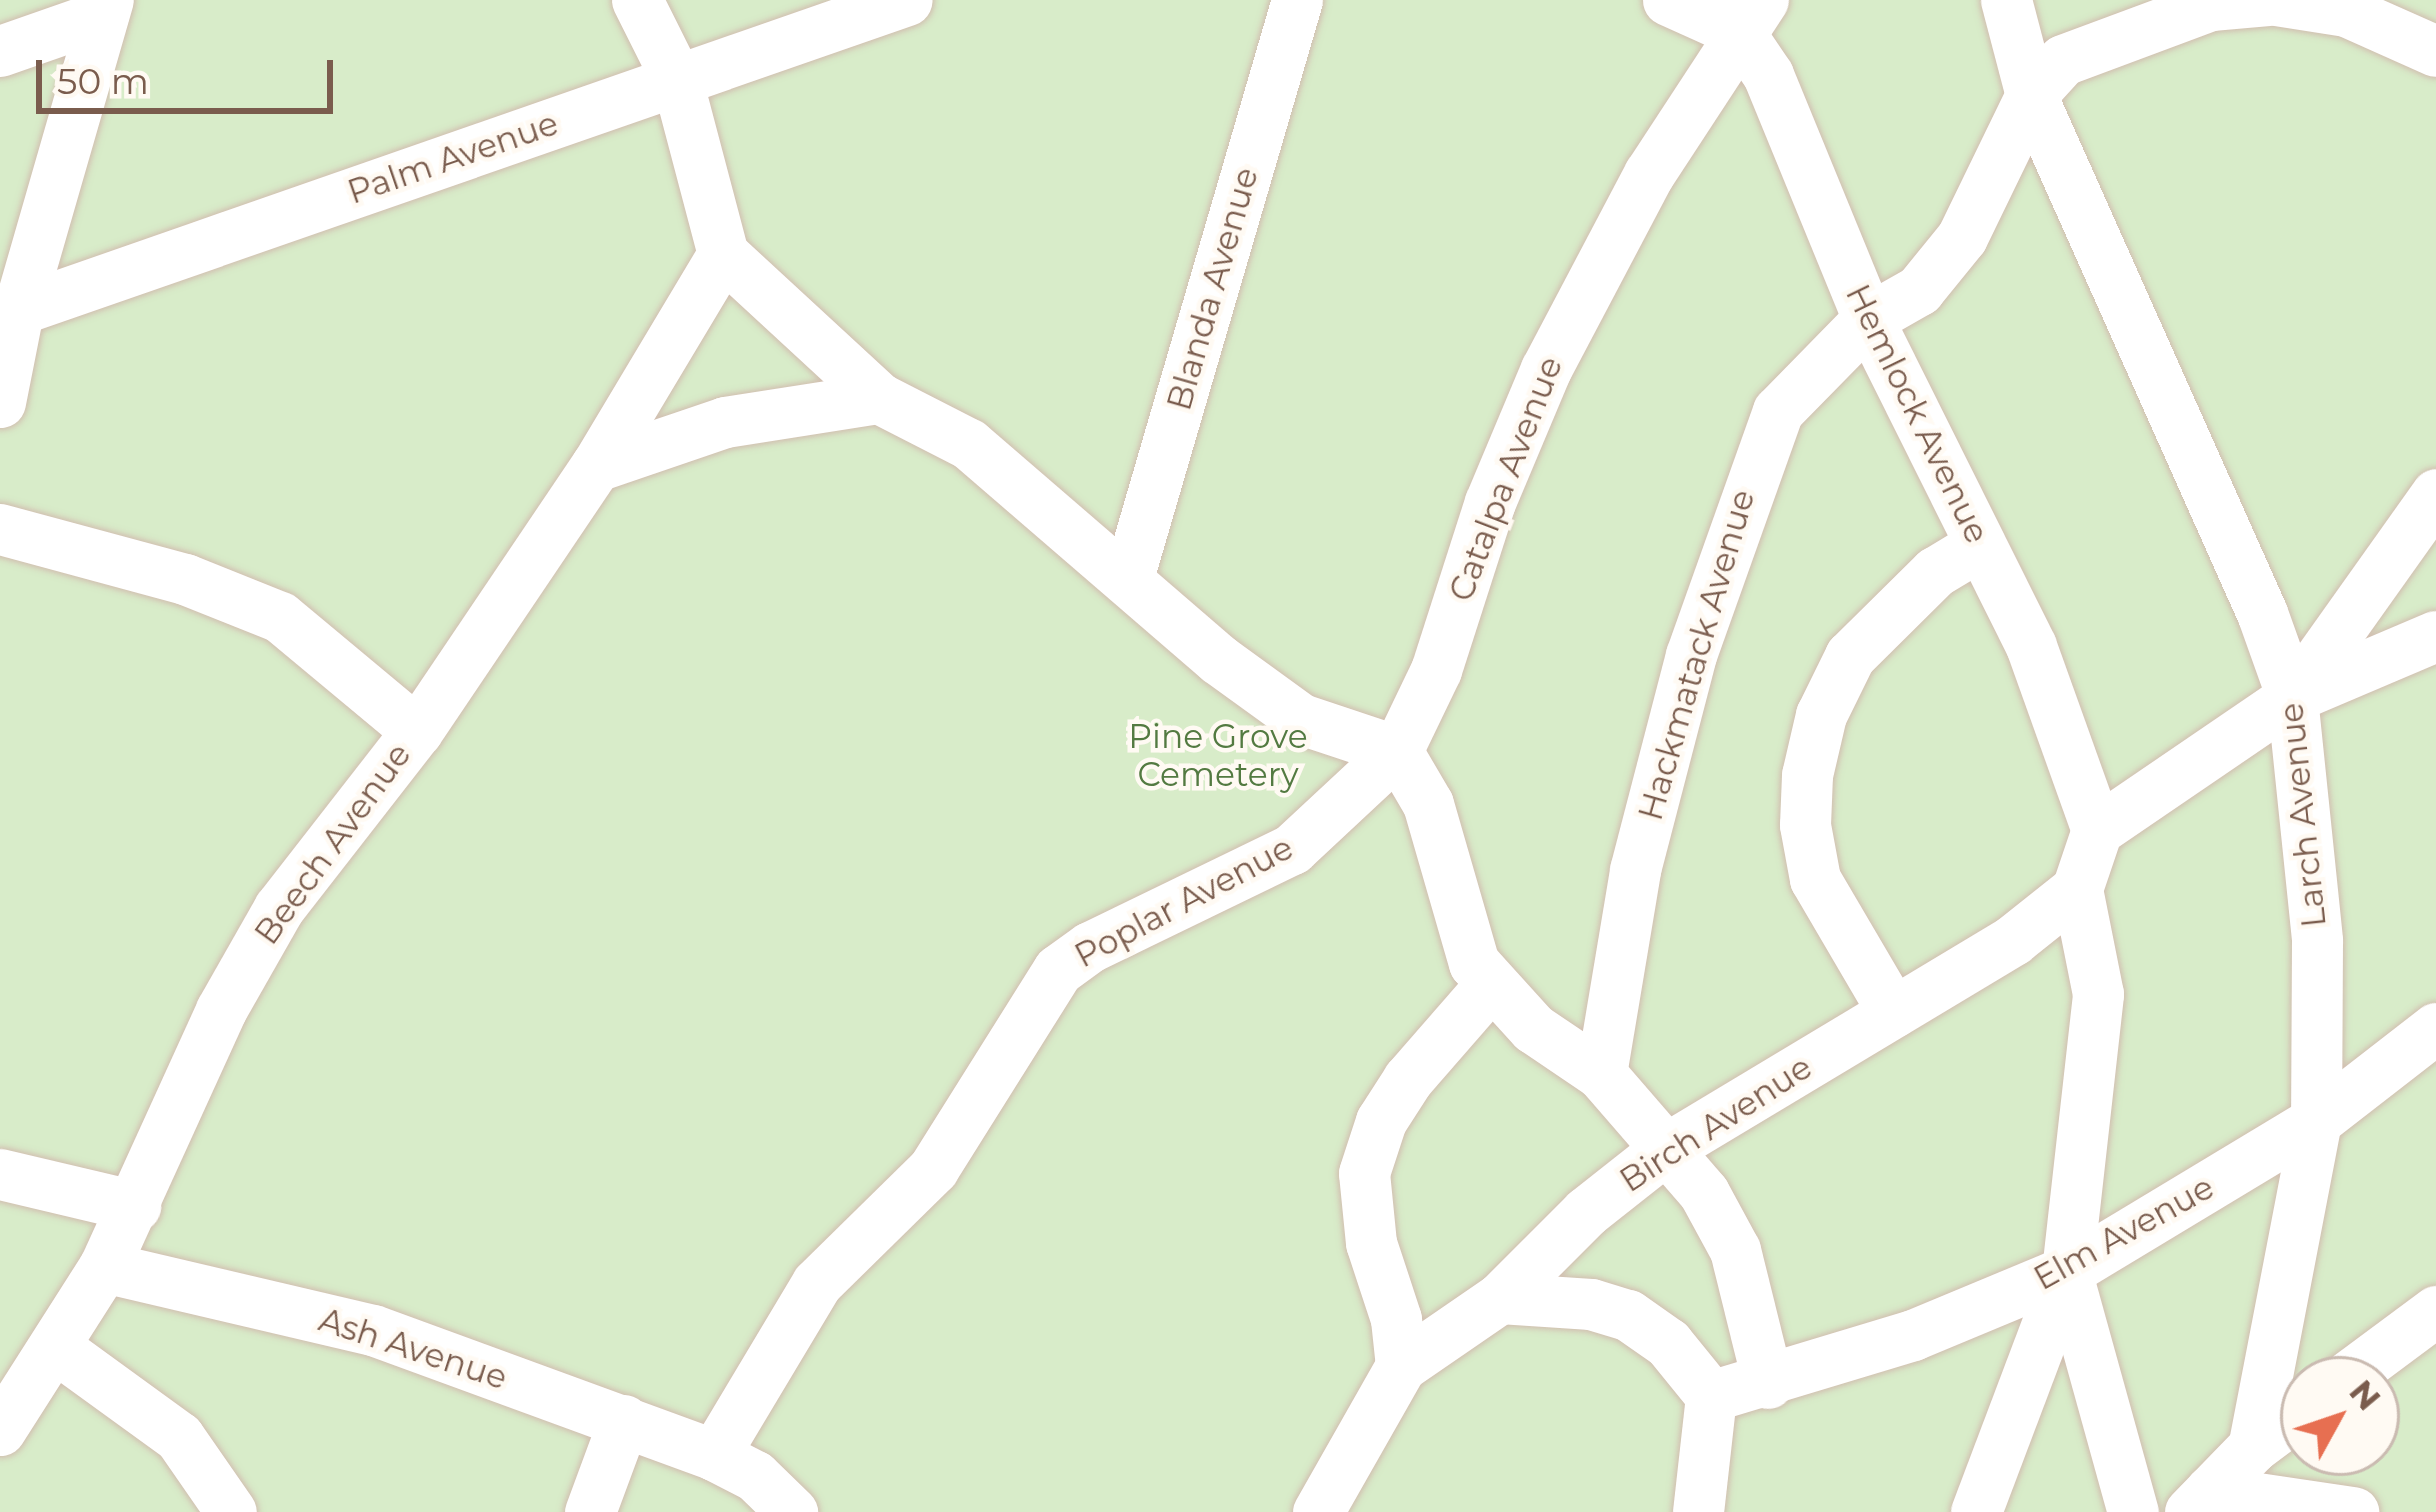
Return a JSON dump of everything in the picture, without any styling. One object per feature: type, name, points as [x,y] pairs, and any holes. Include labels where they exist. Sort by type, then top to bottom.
[{"type":"lane","points":[[637,0],[677,80],[723,254],[879,398],[969,444],[1300,719],[1397,752],[1428,804],[1474,963],[1533,1028],[1600,1075],[1704,1193],[1735,1250],[1768,1383]]},
{"type":"lane","name":"Palm Avenue","points":[[9,314],[907,0]]},
{"type":"lane","name":"Blanda Avenue","points":[[1127,578],[1297,0]]},
{"type":"lane","points":[[1668,0],[1748,11]]},
{"type":"lane","name":"Larch Avenue","points":[[2006,0],[2031,95],[2262,614],[2292,697],[2317,941],[2316,1121],[2253,1447]]},
{"type":"lane","name":"Hackmatack Avenue","points":[[1600,1075],[1636,870],[1691,655],[1744,490],[1778,411],[1868,320],[1919,290],[1962,237],[2031,95],[2063,60],[2118,33],[2211,5],[2272,0],[2346,11],[2436,51]]},
{"type":"lane","points":[[0,51],[106,8]]},
{"type":"lane","points":[[0,402],[9,314],[106,8]]},
{"type":"lane","name":"Hemlock Avenue","points":[[1748,11],[1768,75],[1868,320],[2057,710],[2097,830]]},
{"type":"lane","name":"Catalpa Avenue","points":[[1397,752],[1436,670],[1490,502],[1546,369],[1649,174],[1748,11]]},
{"type":"lane","name":"Beech Avenue","points":[[0,1430],[104,1267],[221,1010],[280,908],[417,731],[596,466],[723,254]]},
{"type":"lane","points":[[596,466],[724,422],[879,398]]},
{"type":"lane","points":[[2292,697],[2436,494]]},
{"type":"lane","points":[[0,530],[185,579],[280,617],[417,731]]},
{"type":"lane","points":[[1893,1012],[1816,879],[1804,825],[1807,775],[1821,715],[1850,656],[1934,572],[1980,545]]},
{"type":"lane","points":[[1976,1512],[2067,1271],[2098,994],[2078,889],[2097,830],[2292,697],[2436,636]]},
{"type":"lane","name":"Poplar Avenue","points":[[714,1455],[817,1283],[933,1169],[1058,970],[1090,946],[1292,849],[1397,752]]},
{"type":"lane","name":"Birch Avenue","points":[[1318,1512],[1401,1366],[1500,1298],[1586,1212],[1667,1148],[2013,940],[2078,889]]},
{"type":"lane","points":[[1401,1366],[1396,1319],[1371,1243],[1364,1173],[1381,1121],[1408,1079],[1490,985]]},
{"type":"lane","name":"Elm Avenue","points":[[1712,1396],[1768,1383],[1913,1335],[2067,1271],[2316,1121],[2436,1028]]},
{"type":"lane","points":[[0,1174],[135,1206]]},
{"type":"lane","name":"Ash Avenue","points":[[104,1267],[374,1330],[714,1455]]},
{"type":"lane","points":[[2067,1271],[2133,1512]]},
{"type":"lane","points":[[1500,1298],[1591,1304],[1628,1316],[1668,1343],[1712,1396],[1698,1512]]},
{"type":"lane","points":[[2375,1356],[2436,1311]]},
{"type":"lane","points":[[55,1347],[179,1437],[231,1512]]},
{"type":"lane","points":[[590,1512],[624,1420]]},
{"type":"lane","points":[[2200,1502],[2253,1447],[2280,1427]]},
{"type":"lane","points":[[714,1455],[755,1476],[791,1512]]},
{"type":"lane","points":[[2200,1502],[2353,1512]]},
{"type":"green space","name":"Pine Grove Cemetery","points":[[0,0],[2436,0],[2436,1512],[0,1512]]}]
